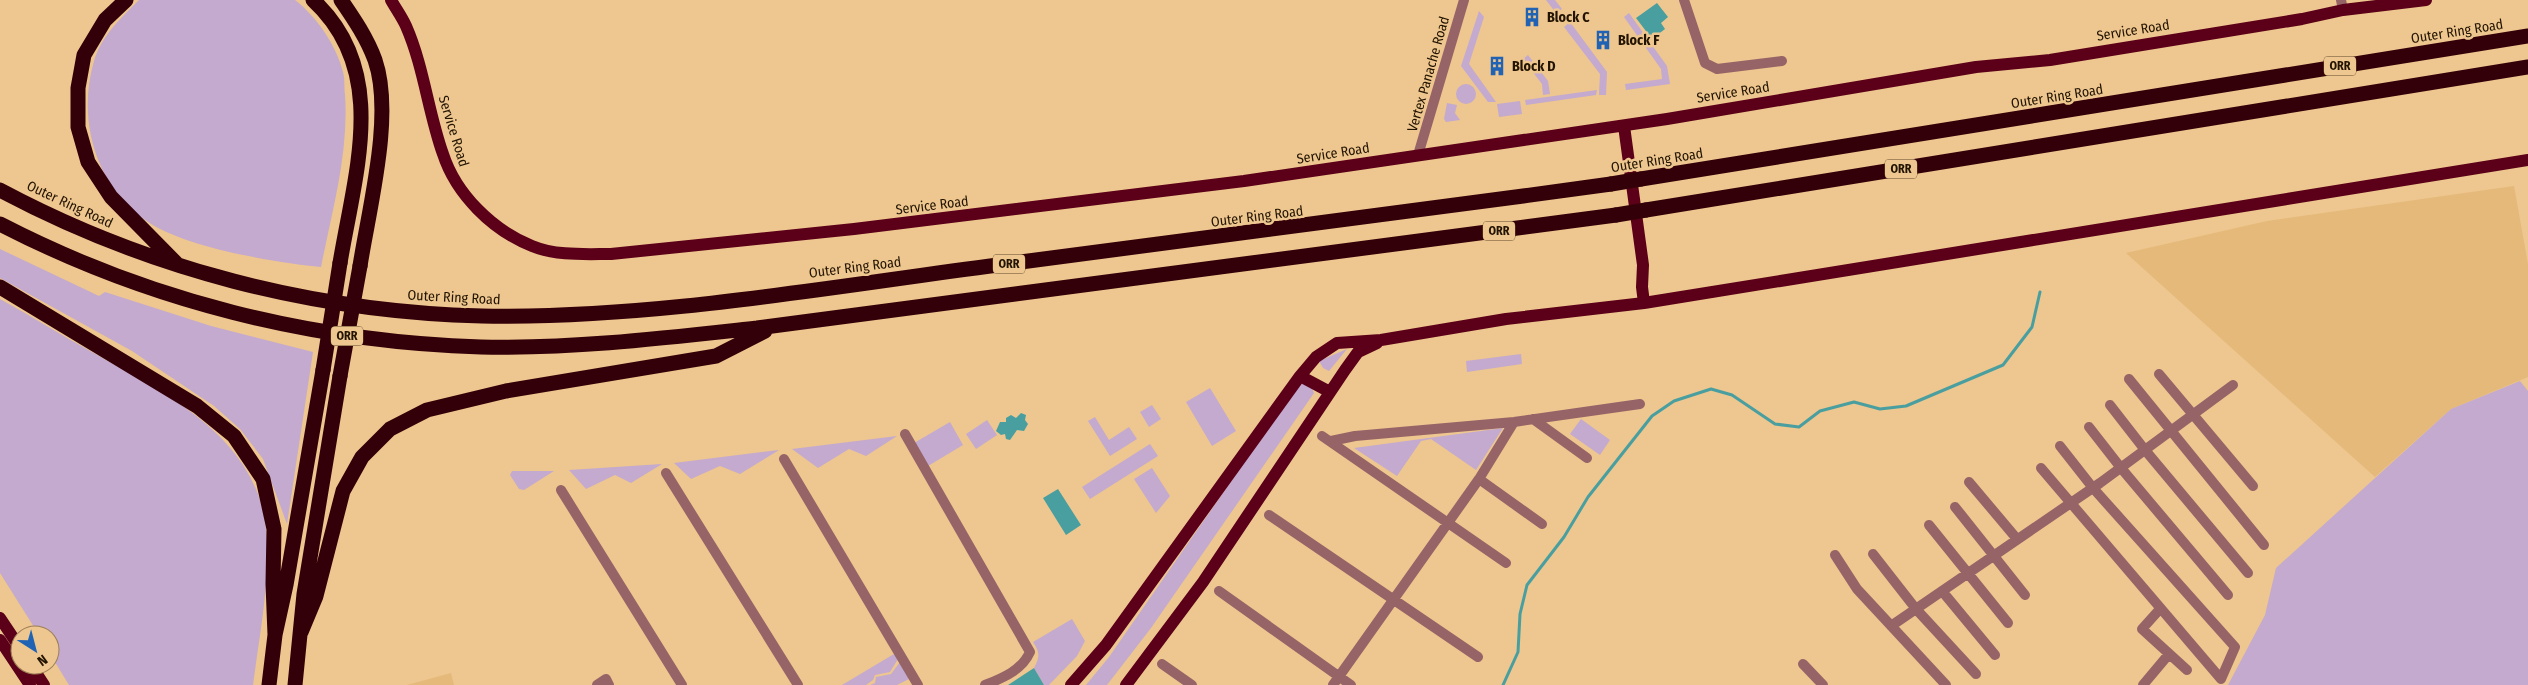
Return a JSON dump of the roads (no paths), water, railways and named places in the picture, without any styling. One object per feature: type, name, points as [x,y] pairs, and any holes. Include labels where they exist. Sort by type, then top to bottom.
[{"type":"highway","points":[[126,0],[105,20],[84,55],[78,88],[78,126],[88,162],[111,197],[178,265]]},
{"type":"highway","points":[[269,685],[275,635],[286,585],[359,148],[362,102],[356,67],[344,38],[325,11],[313,0]]},
{"type":"highway","points":[[295,685],[304,594],[360,266],[378,150],[382,102],[375,62],[361,28],[341,0]]},
{"type":"highway","name":"Outer Ring Road","points":[[0,190],[85,230],[178,265],[278,292],[359,306],[449,314],[556,315],[663,308],[754,297],[1353,220],[1611,184],[2528,36]]},
{"type":"highway","name":"ORR","points":[[0,224],[72,259],[156,290],[265,321],[355,337],[439,345],[538,346],[657,339],[1382,247],[1616,215],[2528,67]]},
{"type":"highway","points":[[0,287],[197,406],[234,436],[263,479],[274,529],[273,584],[275,635]]},
{"type":"highway","points":[[301,632],[316,596],[343,491],[362,457],[390,429],[427,410],[506,391],[716,356],[776,325]]},
{"type":"main road","name":"Service Road","points":[[391,0],[406,26],[420,68],[443,154],[455,184],[478,209],[504,232],[533,247],[574,254],[611,254],[854,229],[1244,181],[1624,126],[1976,67],[2050,60],[2302,19],[2342,5],[2426,0]]},
{"type":"main road","points":[[1624,126],[1643,265],[1642,287],[1644,303]]},
{"type":"main road","points":[[1072,685],[1112,637],[1300,376],[1316,357],[1337,343],[1381,340],[1506,319],[1644,303],[2528,160]]},
{"type":"main road","points":[[1126,685],[1203,582],[1358,352],[1381,340]]},
{"type":"main road","points":[[1300,376],[1330,392]]},
{"type":"main road","points":[[0,618],[10,633]]},
{"type":"main road","points":[[0,640],[30,685]]},
{"type":"street","name":"Vertex Panache Road","points":[[1418,155],[1464,0]]},
{"type":"street","points":[[1684,0],[1705,63],[1718,69],[1782,61]]},
{"type":"street","points":[[2159,374],[2253,486]]},
{"type":"street","points":[[2129,379],[2264,545]]},
{"type":"street","points":[[1891,626],[2094,488],[2232,385]]},
{"type":"street","points":[[1506,563],[1326,439],[1533,420],[1640,404]]},
{"type":"street","points":[[2110,405],[2144,450],[2248,573]]},
{"type":"street","points":[[1533,420],[1587,458]]},
{"type":"street","points":[[1336,681],[1479,479],[1514,422]]},
{"type":"street","points":[[2089,427],[2120,468],[2228,595]]},
{"type":"street","points":[[905,434],[1030,652],[1024,663],[1012,672],[985,685]]},
{"type":"street","points":[[2041,468],[2221,679],[2235,647],[2094,488],[2060,446]]},
{"type":"street","points":[[784,459],[918,685]]},
{"type":"street","points":[[666,473],[798,685]]},
{"type":"street","points":[[1479,479],[1542,524]]},
{"type":"street","points":[[1969,482],[2017,539]]},
{"type":"street","points":[[562,490],[682,685]]},
{"type":"street","points":[[1956,507],[2025,595]]},
{"type":"street","points":[[1269,515],[1478,657]]},
{"type":"street","points":[[1929,525],[2008,623]]},
{"type":"street","points":[[1873,554],[1916,609],[1976,674]]},
{"type":"street","points":[[1834,555],[1857,589],[1946,685]]},
{"type":"street","points":[[1942,591],[1995,654]]},
{"type":"street","points":[[1219,592],[1336,681],[1352,685]]},
{"type":"street","points":[[2160,609],[2142,629],[2187,670]]},
{"type":"street","points":[[2158,685],[2146,681],[2169,654]]},
{"type":"street","points":[[1162,664],[1192,685]]},
{"type":"street","points":[[1803,664],[1823,685]]},
{"type":"street","points":[[597,685],[606,679],[609,685]]},
{"type":"water","points":[[1657,3],[1668,17],[1661,23],[1665,29],[1652,39],[1636,18]]},
{"type":"water","points":[[1021,413],[1026,415],[1025,420],[1028,424],[1024,431],[1017,430],[1010,440],[1006,439],[1005,434],[1001,435],[996,431],[1000,422],[1006,422],[1006,418],[1011,415],[1016,418]]},
{"type":"water","points":[[1058,489],[1081,525],[1066,535],[1043,498]]},
{"type":"water","points":[[1034,668],[1044,685],[1008,685]]},
{"type":"waterway","points":[[1503,685],[1518,652],[1520,614],[1527,585],[1564,537],[1588,497],[1652,416],[1674,401],[1711,389],[1732,395],[1775,424],[1799,427],[1820,411],[1854,402],[1880,409],[1906,406],[2003,365],[2032,327],[2040,292]]},
{"type":"place","name":"Block C","points":[[1532,17]]},
{"type":"place","name":"Block F","points":[[1603,40]]},
{"type":"place","name":"Block D","points":[[1497,66]]}]
